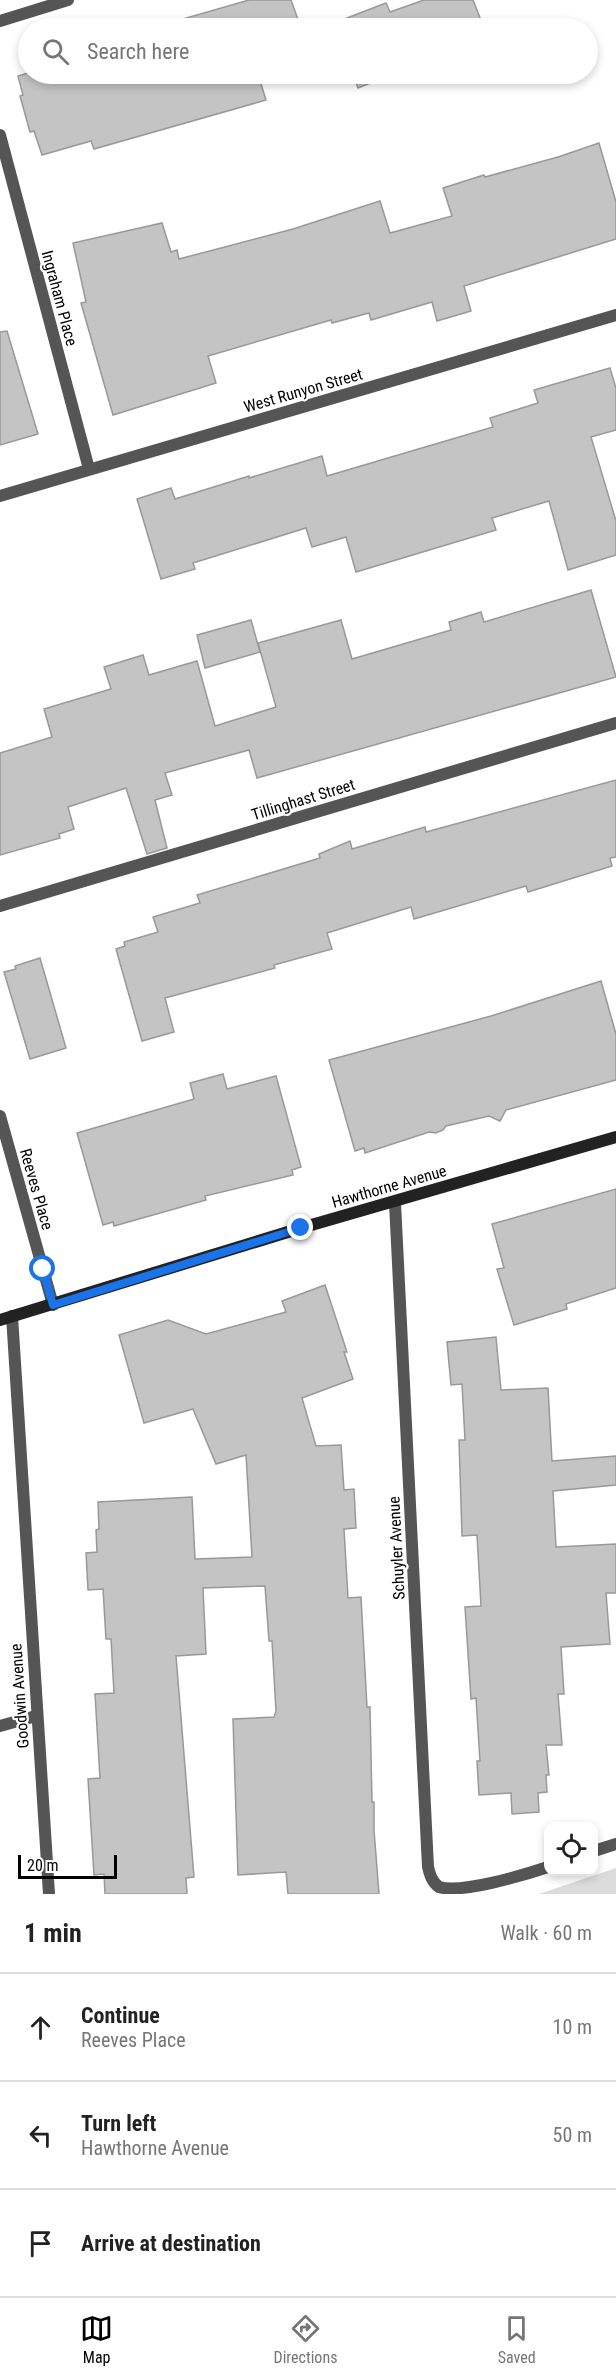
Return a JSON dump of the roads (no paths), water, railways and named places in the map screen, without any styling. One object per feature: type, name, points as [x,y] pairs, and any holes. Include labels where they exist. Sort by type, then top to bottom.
[{"type":"street","points":[[0,21],[68,0]]},
{"type":"street","name":"Ingraham Place","points":[[0,135],[89,469]]},
{"type":"street","name":"West Runyon Street","points":[[0,496],[616,315]]},
{"type":"street","name":"Tillinghast Street","points":[[0,906],[616,723]]},
{"type":"street","name":"Reeves Place","points":[[0,1116],[53,1305]]},
{"type":"street","name":"Hawthorne Avenue","points":[[6,1318],[301,1228],[395,1203],[616,1137]]},
{"type":"street","name":"Schuyler Avenue","points":[[395,1203],[428,1867],[432,1880],[441,1888],[460,1892],[488,1887],[544,1868]]},
{"type":"street","name":"Goodwin Avenue","points":[[6,1318],[49,1894]]},
{"type":"street","points":[[0,1726],[36,1716]]},
{"type":"street","points":[[598,1850],[616,1844]]}]
